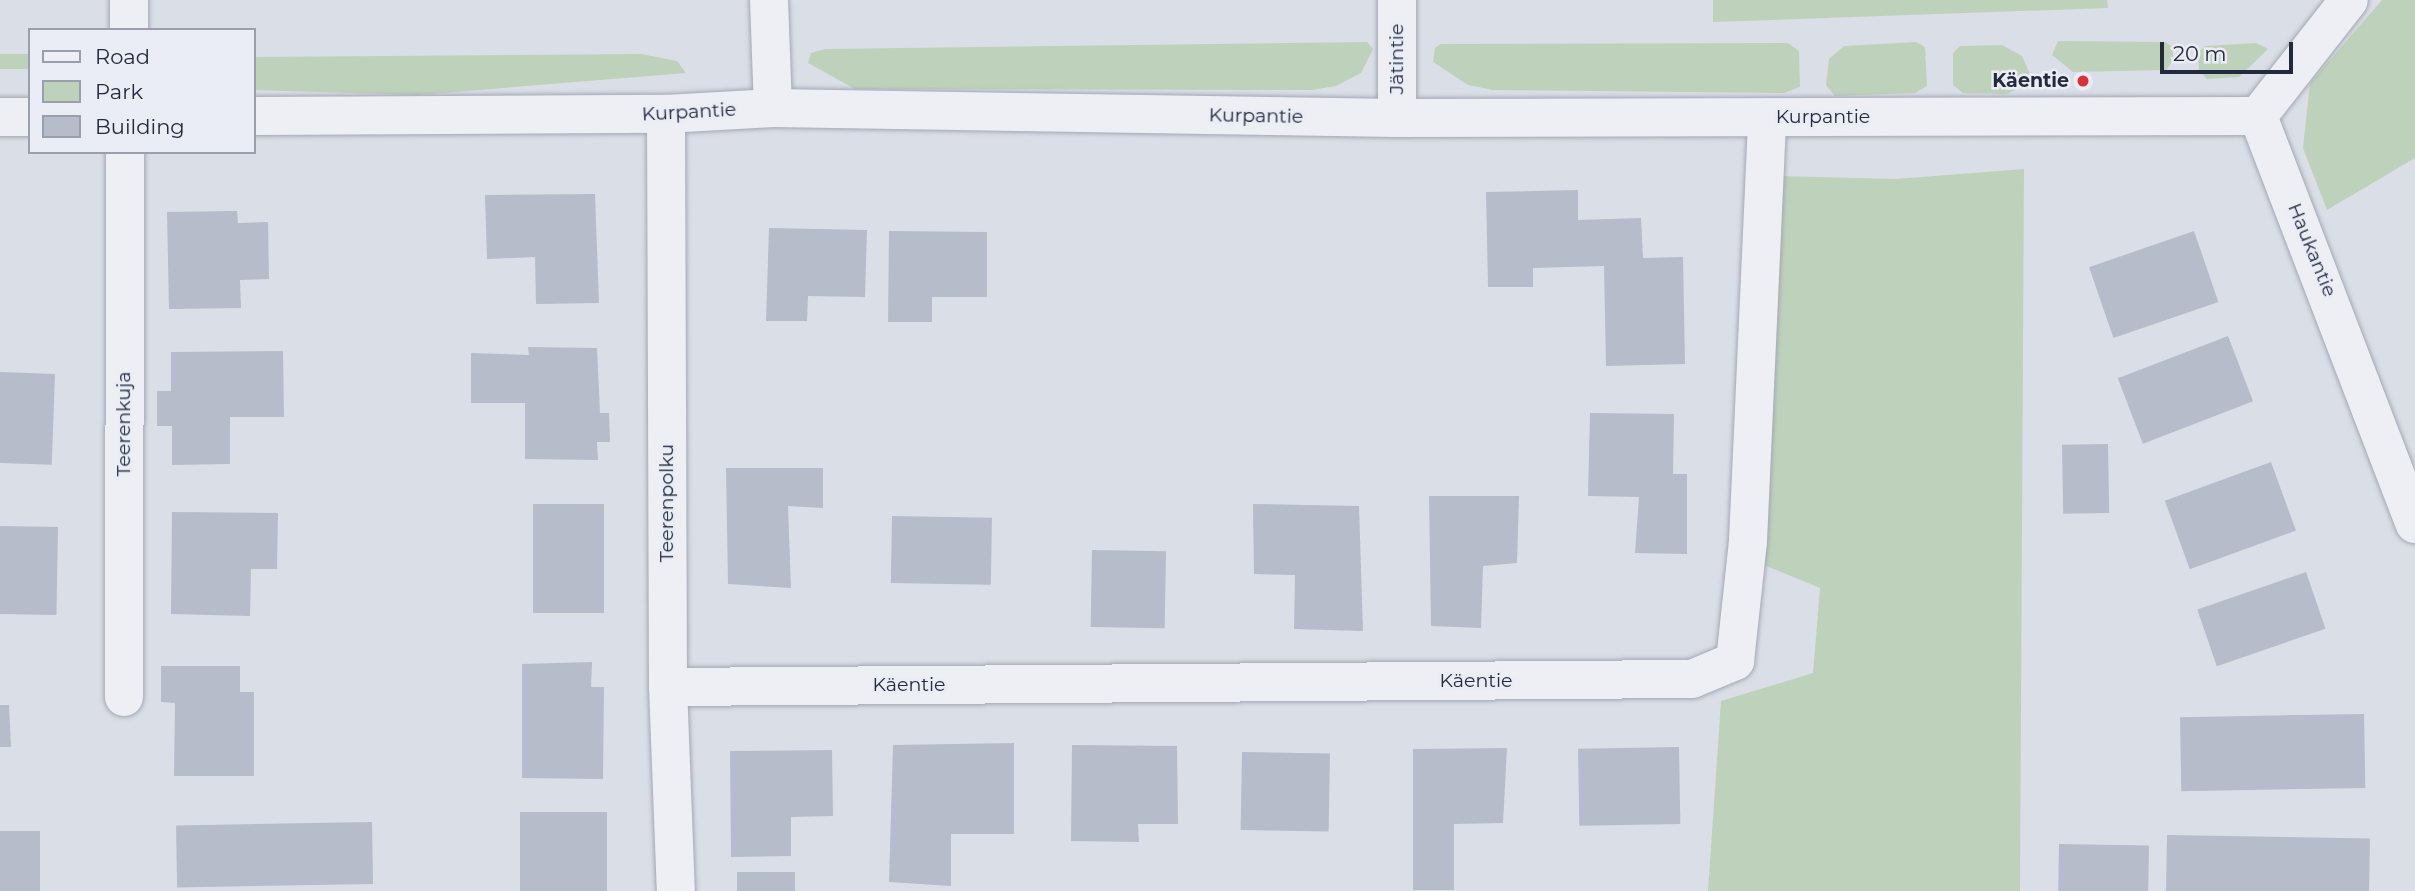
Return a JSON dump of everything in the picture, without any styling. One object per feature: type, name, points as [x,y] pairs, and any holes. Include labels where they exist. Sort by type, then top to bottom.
[{"type":"street","points":[[128,0],[129,28]]},
{"type":"street","points":[[769,0],[773,108]]},
{"type":"street","name":"Jätintie","points":[[1397,0],[1397,118]]},
{"type":"street","points":[[2258,116],[2349,0]]},
{"type":"street","name":"Kurpantie","points":[[256,116],[666,114],[773,108],[1397,118],[2258,116]]},
{"type":"street","name":"Teerenpolku","points":[[666,114],[668,687],[677,891]]},
{"type":"street","name":"Haukantie","points":[[2258,116],[2415,524]]},
{"type":"street","points":[[0,117],[28,117]]},
{"type":"street","name":"Käentie","points":[[668,687],[1692,679],[1735,661],[1748,541],[1766,117]]},
{"type":"street","name":"Teerenkuja","points":[[124,697],[125,154]]},
{"type":"green space","points":[[1713,0],[2107,0],[2108,8],[1713,22]]},
{"type":"green space","points":[[2382,0],[2415,0],[2415,158],[2327,210],[2303,148],[2310,83]]},
{"type":"green space","points":[[2058,41],[2165,42],[2173,47],[2173,61],[2166,70],[2073,72],[2052,55]]},
{"type":"green space","points":[[1367,42],[1373,49],[1361,73],[1336,86],[1312,90],[855,89],[808,63],[811,53],[825,49]]},
{"type":"green space","points":[[1916,42],[1925,47],[1927,86],[1915,93],[1835,96],[1826,85],[1829,59],[1844,46]]},
{"type":"green space","points":[[1788,43],[1799,51],[1800,87],[1784,93],[1493,90],[1468,85],[1433,62],[1435,48],[1441,44]]},
{"type":"green space","points":[[2256,43],[2268,49],[2239,77],[2207,79],[2199,71],[2198,53],[2205,46]]},
{"type":"green space","points":[[2002,45],[2022,56],[2033,81],[2007,94],[1963,93],[1953,85],[1953,53],[1960,46]]},
{"type":"green space","points":[[0,54],[28,54],[28,69],[0,69]]},
{"type":"green space","points":[[641,54],[677,61],[686,73],[418,95],[256,90],[256,57]]},
{"type":"green space","points":[[2024,169],[2020,891],[1708,891],[1721,701],[1813,673],[1820,588],[1759,563],[1776,176],[1896,179]]},
{"type":"building","points":[[1578,190],[1578,220],[1641,218],[1643,258],[1683,257],[1685,364],[1606,366],[1604,266],[1533,268],[1533,287],[1488,287],[1486,192]]},
{"type":"building","points":[[595,194],[599,303],[536,304],[535,257],[487,259],[485,195]]},
{"type":"building","points":[[237,211],[238,223],[268,222],[269,279],[240,280],[241,308],[169,309],[167,212]]},
{"type":"building","points":[[769,228],[867,230],[865,297],[808,296],[807,321],[766,321]]},
{"type":"building","points":[[889,231],[987,232],[987,297],[932,297],[932,322],[888,322]]},
{"type":"building","points":[[2194,231],[2218,302],[2113,338],[2089,267]]},
{"type":"building","points":[[2228,336],[2253,401],[2143,444],[2118,378]]},
{"type":"building","points":[[528,347],[597,348],[600,413],[609,413],[610,442],[597,442],[598,460],[525,459],[525,403],[471,403],[471,353],[529,355]]},
{"type":"building","points":[[283,351],[284,417],[230,417],[230,464],[172,465],[172,426],[157,426],[157,391],[171,391],[171,352]]},
{"type":"building","points":[[0,372],[55,374],[52,465],[0,463]]},
{"type":"building","points":[[1590,413],[1674,414],[1673,474],[1687,474],[1687,554],[1635,553],[1639,497],[1588,496]]},
{"type":"building","points":[[2108,444],[2109,513],[2063,514],[2062,445]]},
{"type":"building","points":[[2271,462],[2296,531],[2190,569],[2165,501]]},
{"type":"building","points":[[726,468],[823,468],[823,508],[788,506],[791,588],[728,584]]},
{"type":"building","points":[[1429,496],[1519,496],[1517,563],[1483,566],[1481,628],[1431,626]]},
{"type":"building","points":[[533,504],[604,504],[604,613],[533,613]]},
{"type":"building","points":[[1253,504],[1359,506],[1363,631],[1294,629],[1295,575],[1254,574]]},
{"type":"building","points":[[172,512],[278,513],[277,569],[251,569],[250,616],[171,614]]},
{"type":"building","points":[[892,516],[992,518],[991,585],[891,583]]},
{"type":"building","points":[[0,526],[58,527],[56,615],[0,614]]},
{"type":"building","points":[[1092,550],[1166,551],[1165,628],[1091,627]]},
{"type":"building","points":[[2306,572],[2326,629],[2217,666],[2197,609]]},
{"type":"building","points":[[592,662],[591,687],[604,687],[603,779],[522,778],[522,664]]},
{"type":"building","points":[[161,666],[240,666],[240,692],[254,692],[254,776],[174,776],[175,703],[161,702]]},
{"type":"building","points":[[0,705],[9,705],[11,747],[0,747]]},
{"type":"building","points":[[2364,714],[2365,788],[2181,791],[2180,717]]},
{"type":"building","points":[[1014,743],[1014,834],[951,834],[951,886],[889,882],[893,745]]},
{"type":"building","points":[[1072,745],[1177,746],[1178,824],[1138,824],[1139,842],[1071,841]]},
{"type":"building","points":[[1679,747],[1680,824],[1579,826],[1578,749]]},
{"type":"building","points":[[1507,748],[1503,823],[1454,824],[1454,890],[1413,890],[1413,749]]},
{"type":"building","points":[[832,750],[833,816],[791,817],[791,856],[731,857],[730,751]]},
{"type":"building","points":[[1242,752],[1330,754],[1329,832],[1241,830]]},
{"type":"building","points":[[520,812],[607,812],[607,891],[520,891]]},
{"type":"building","points":[[372,822],[373,884],[177,887],[176,825]]},
{"type":"building","points":[[0,831],[40,831],[40,891],[0,891]]},
{"type":"building","points":[[2167,835],[2370,839],[2369,891],[2166,891]]},
{"type":"building","points":[[2059,844],[2149,846],[2148,891],[2058,891]]},
{"type":"building","points":[[737,872],[795,872],[795,891],[737,891]]},
{"type":"place","name":"Käentie","points":[[2083,81]]}]
